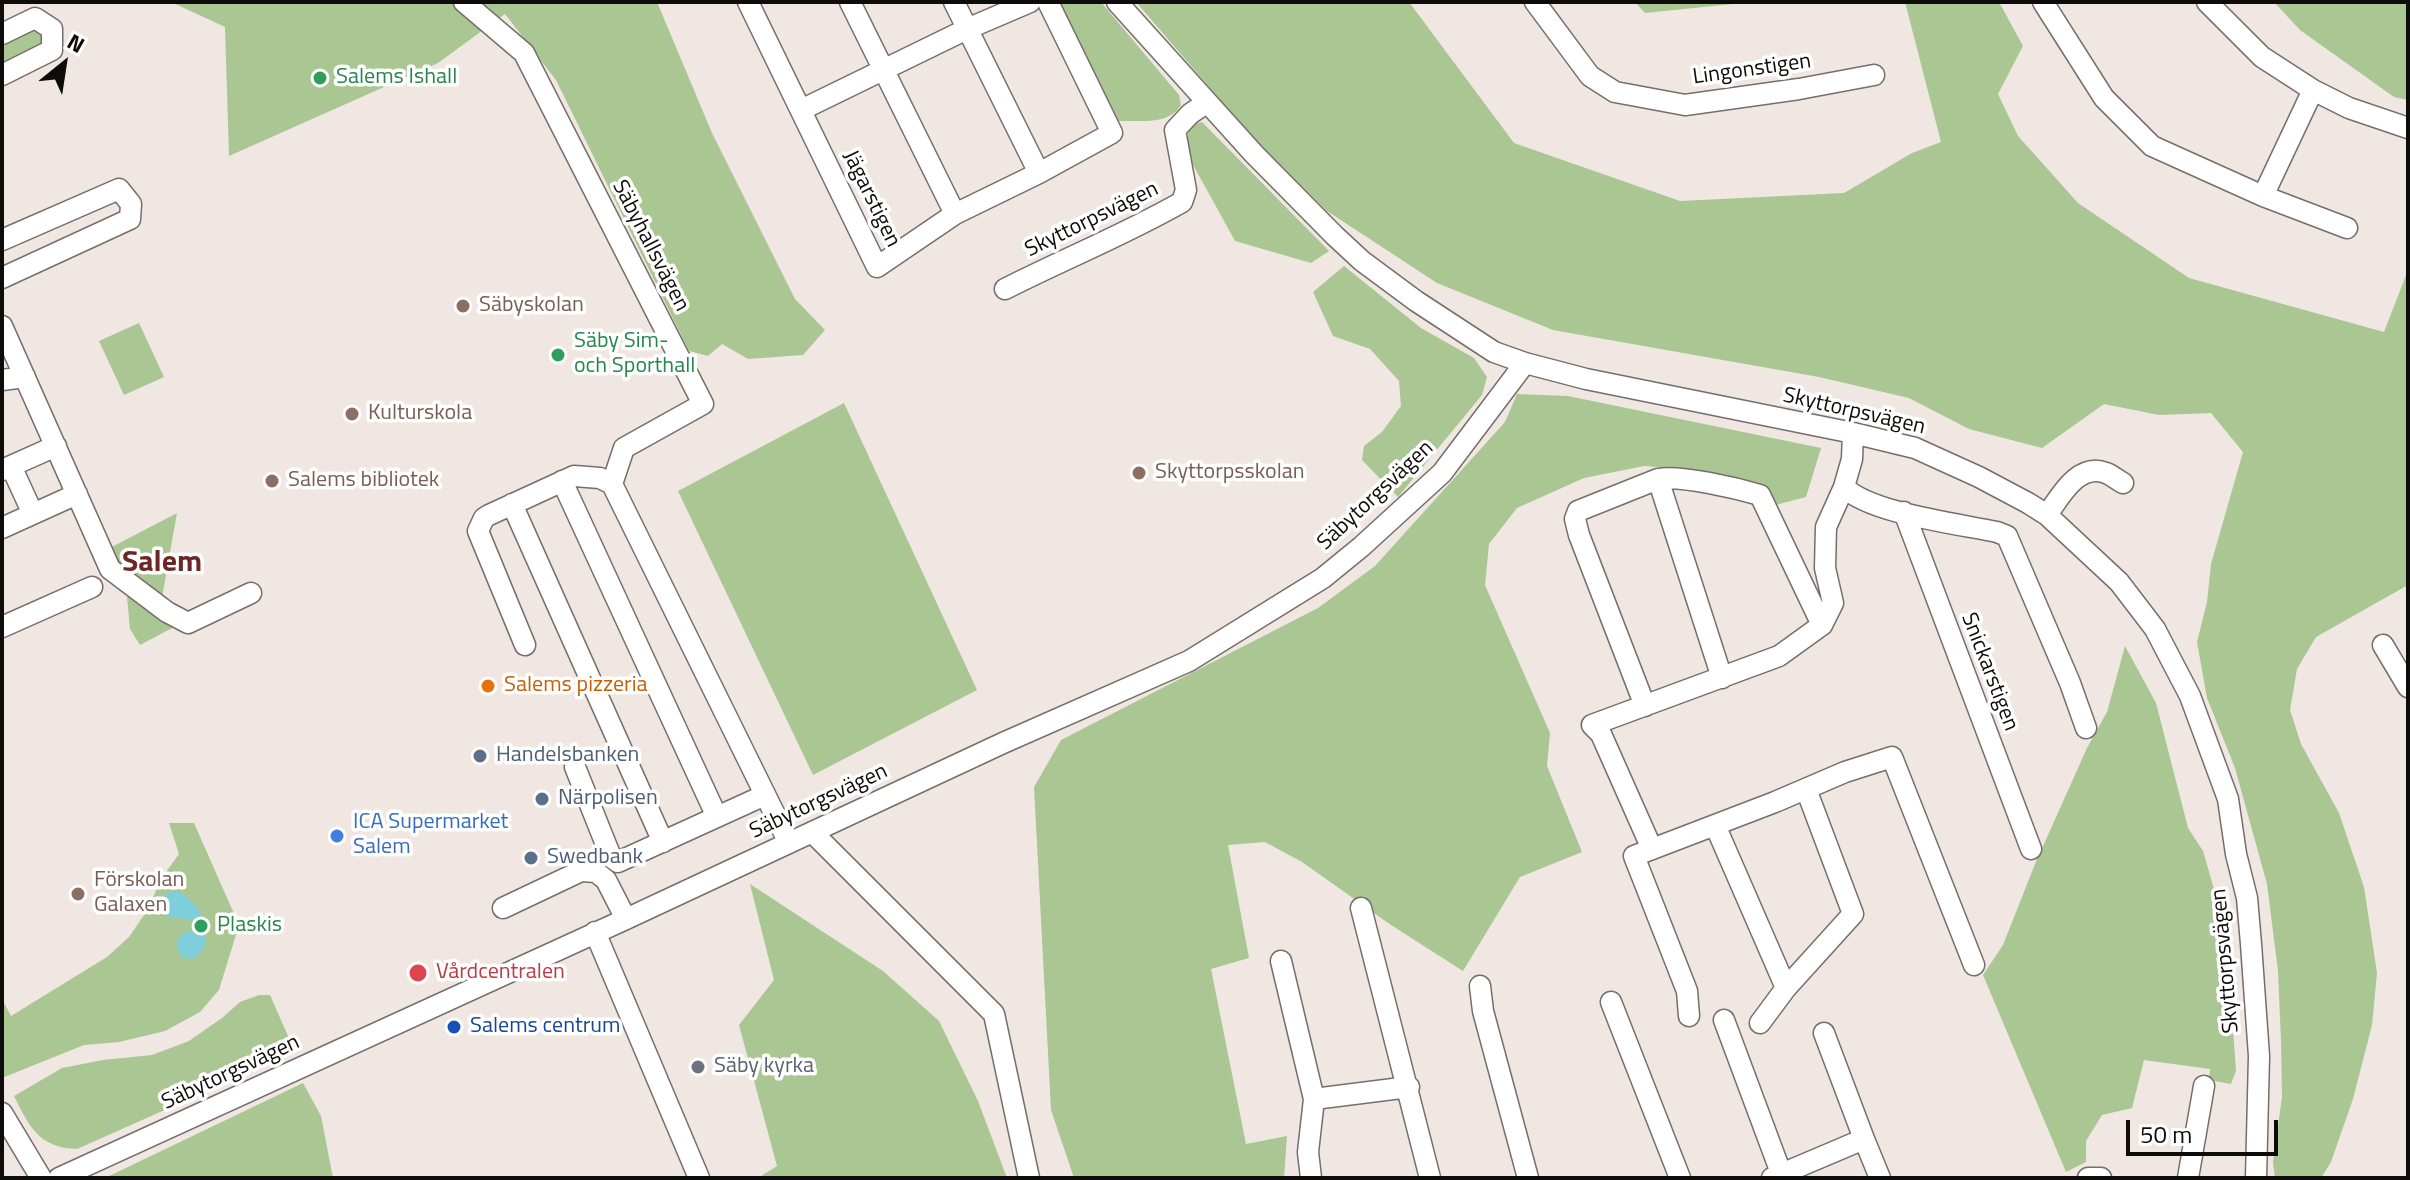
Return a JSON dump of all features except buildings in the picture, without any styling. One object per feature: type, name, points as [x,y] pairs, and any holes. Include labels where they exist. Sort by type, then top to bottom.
[{"type":"street","name":"Säbyhallsvägen","points":[[464,2],[524,53],[703,404],[624,448],[612,484]]},
{"type":"street","name":"Jägarstigen","points":[[748,2],[877,267],[955,214],[1112,133],[1048,2]]},
{"type":"street","points":[[850,2],[955,214]]},
{"type":"street","points":[[954,2],[1039,173]]},
{"type":"street","points":[[801,110],[967,29],[1030,2]]},
{"type":"street","name":"Skyttorpsvägen","points":[[1117,2],[1206,103],[1335,236],[1362,261],[1416,301],[1494,352],[1586,379],[1915,448],[1979,477],[2047,515],[2119,582],[2155,629],[2190,696],[2228,799],[2236,854],[2247,898],[2259,1056],[2256,1178]]},
{"type":"street","name":"Lingonstigen","points":[[1535,2],[1590,76],[1615,92],[1685,105],[1874,75]]},
{"type":"street","points":[[2043,2],[2104,98],[2152,146],[2263,196],[2347,228]]},
{"type":"street","points":[[2207,2],[2262,57],[2313,90],[2349,108],[2408,128]]},
{"type":"street","points":[[2,34],[35,18],[52,29],[52,50],[3,72]]},
{"type":"street","points":[[2263,196],[2313,90]]},
{"type":"street","name":"Skyttorpsvägen","points":[[1005,289],[1135,229],[1182,202],[1186,190],[1175,130],[1206,103]]},
{"type":"street","points":[[2,278],[130,219],[131,204],[119,189],[9,237],[29,265]]},
{"type":"street","points":[[70,211],[83,240]]},
{"type":"street","points":[[2,326],[110,569],[167,612],[188,623],[251,593]]},
{"type":"street","name":"Säbytorgsvägen","points":[[59,1178],[1003,743],[1189,661],[1323,578],[1361,547],[1442,473],[1525,363]]},
{"type":"street","points":[[2,380],[25,377]]},
{"type":"street","points":[[1652,849],[1601,734],[1592,725],[1779,656],[1822,625],[1833,603],[1825,568],[1826,527],[1844,487],[1852,459],[1853,433]]},
{"type":"street","points":[[33,514],[6,468],[56,446]]},
{"type":"street","points":[[2047,515],[2078,476],[2093,471],[2106,473],[2123,483]]},
{"type":"street","points":[[525,645],[478,531],[484,518],[562,481],[574,476],[600,478],[612,484],[789,843]]},
{"type":"street","points":[[1645,706],[1575,519],[1578,511],[1669,477],[1760,495],[1822,625]]},
{"type":"street","points":[[1658,479],[1722,678]]},
{"type":"street","points":[[562,481],[717,817]]},
{"type":"street","points":[[1844,487],[1863,500],[2007,536],[2086,728]]},
{"type":"street","points":[[2,528],[77,494]]},
{"type":"street","points":[[512,504],[663,842]]},
{"type":"street","name":"Snickarstigen","points":[[1904,512],[2031,849]]},
{"type":"street","points":[[2,627],[92,587]]},
{"type":"street","points":[[2383,645],[2408,687]]},
{"type":"street","points":[[1689,1016],[1687,991],[1634,856],[1892,757],[1974,965]]},
{"type":"street","points":[[575,767],[611,857],[618,862],[765,795]]},
{"type":"street","points":[[1760,1023],[1786,988],[1853,914],[1806,789]]},
{"type":"street","points":[[1715,825],[1786,988]]},
{"type":"street","points":[[812,832],[994,1014],[1029,1178]]},
{"type":"street","points":[[503,908],[581,871],[596,872],[606,880],[626,919]]},
{"type":"street","points":[[1361,908],[1430,1178]]},
{"type":"street","points":[[595,932],[699,1178]]},
{"type":"street","points":[[1281,961],[1314,1099],[1308,1152],[1311,1178]]},
{"type":"street","points":[[1480,986],[1483,1011],[1528,1178]]},
{"type":"street","points":[[1611,1002],[1680,1178]]},
{"type":"street","points":[[1724,1020],[1777,1175],[1864,1139]]},
{"type":"street","points":[[1824,1033],[1880,1178]]},
{"type":"street","points":[[2188,1178],[2204,1086]]},
{"type":"street","points":[[1314,1099],[1409,1087]]},
{"type":"street","points":[[2,1113],[41,1178]]},
{"type":"street","points":[[2088,1178],[2101,1178]]},
{"type":"green space","points":[[171,2],[657,2],[712,133],[795,299],[825,330],[803,355],[748,359],[722,344],[708,356],[689,351],[556,80],[505,14],[438,63],[229,156],[225,27]]},
{"type":"green space","points":[[1057,2],[1101,2],[1179,95],[1181,105],[1175,112],[1161,119],[1118,121]]},
{"type":"green space","points":[[1136,2],[1409,2],[1514,143],[1680,201],[1844,193],[1912,153],[1941,142],[1905,2],[1999,2],[2023,46],[1998,94],[2018,136],[2078,203],[2189,278],[2384,332],[2408,270],[2408,585],[2316,637],[2297,669],[2290,710],[2301,744],[2339,813],[2364,887],[2377,973],[2372,1025],[2353,1099],[2331,1162],[2321,1178],[2275,1178],[2273,1162],[2282,1097],[2281,1041],[2278,971],[2267,884],[2235,768],[2207,698],[2197,642],[2207,602],[2211,564],[2243,452],[2211,413],[2159,415],[2104,404],[2042,448],[1969,429],[1909,398],[1819,377],[1553,330],[1437,283],[1327,211],[1254,139]]},
{"type":"green space","points":[[1635,2],[1752,2],[1645,13]]},
{"type":"green space","points":[[2274,2],[2408,2],[2408,100],[2394,97],[2300,30]]},
{"type":"green space","points":[[34,19],[49,50],[6,70],[2,61],[2,34]]},
{"type":"green space","points":[[1202,122],[1329,251],[1311,263],[1235,241],[1186,152],[1189,125]]},
{"type":"green space","points":[[1344,266],[1421,328],[1474,358],[1487,377],[1482,395],[1398,497],[1362,460],[1364,446],[1382,432],[1401,406],[1399,381],[1370,349],[1333,336],[1313,292]]},
{"type":"green space","points":[[139,323],[164,377],[124,395],[99,341]]},
{"type":"green space","points":[[1517,394],[1568,396],[1821,448],[1806,497],[1760,509],[1736,488],[1693,470],[1644,466],[1584,478],[1517,508],[1489,544],[1485,585],[1550,733],[1547,766],[1582,852],[1520,877],[1463,971],[1302,862],[1265,842],[1228,845],[1249,958],[1211,969],[1246,1144],[1287,1136],[1284,1178],[1074,1178],[1051,1110],[1034,787],[1061,740],[1318,608],[1375,566],[1505,422]]},
{"type":"green space","points":[[844,403],[977,690],[813,775],[678,491]]},
{"type":"green space","points":[[177,513],[161,603],[119,567],[110,548]]},
{"type":"green space","points":[[126,586],[176,626],[140,645],[130,629]]},
{"type":"green space","points":[[2125,646],[2156,703],[2188,828],[2203,851],[2222,917],[2236,1071],[2231,1084],[2209,1080],[2210,1069],[2144,1060],[2132,1108],[2102,1115],[2086,1141],[2086,1162],[2066,1172],[1983,975],[2003,945],[2035,864],[2087,748],[2107,712]]},
{"type":"green space","points":[[169,823],[194,823],[239,925],[219,990],[200,1012],[165,1031],[119,1042],[84,1045],[2,1078],[2,999],[11,1016],[107,957],[129,937],[179,854]]},
{"type":"green space","points":[[750,884],[883,971],[939,1021],[978,1101],[1007,1178],[758,1178],[777,1166],[739,1025],[774,980]]},
{"type":"green space","points":[[259,995],[270,995],[295,1052],[77,1149],[53,1145],[44,1140],[31,1126],[14,1096],[62,1068],[152,1055],[189,1041],[240,1002]]},
{"type":"green space","points":[[303,1083],[321,1116],[333,1178],[105,1178]]},
{"type":"water","name":"Plaskis","points":[[177,891],[193,903],[204,922],[205,943],[193,959],[182,957],[177,947],[179,937],[185,932],[198,930],[197,920],[168,917],[163,910],[165,894]]},
{"type":"place","name":"Salems Ishall","points":[[320,78]]},
{"type":"place","name":"Säbyskolan","points":[[463,306]]},
{"type":"place","name":"Säby Sim- och Sporthall","points":[[558,355]]},
{"type":"place","name":"Kulturskola","points":[[352,414]]},
{"type":"place","name":"Skyttorpsskolan","points":[[1139,473]]},
{"type":"place","name":"Salems bibliotek","points":[[272,481]]},
{"type":"place","name":"Salems pizzeria","points":[[488,686]]},
{"type":"place","name":"Handelsbanken","points":[[480,756]]},
{"type":"place","name":"Närpolisen","points":[[542,799]]},
{"type":"place","name":"ICA Supermarket Salem","points":[[337,836]]},
{"type":"place","name":"Swedbank","points":[[531,858]]},
{"type":"place","name":"Förskolan Galaxen","points":[[78,894]]},
{"type":"place","name":"Plaskis","points":[[201,926]]},
{"type":"place","name":"Vårdcentralen","points":[[418,973]]},
{"type":"place","name":"Salems centrum","points":[[454,1027]]},
{"type":"place","name":"Säby kyrka","points":[[698,1067]]},
{"type":"district","name":"Salem","points":[[162,564]]}]
